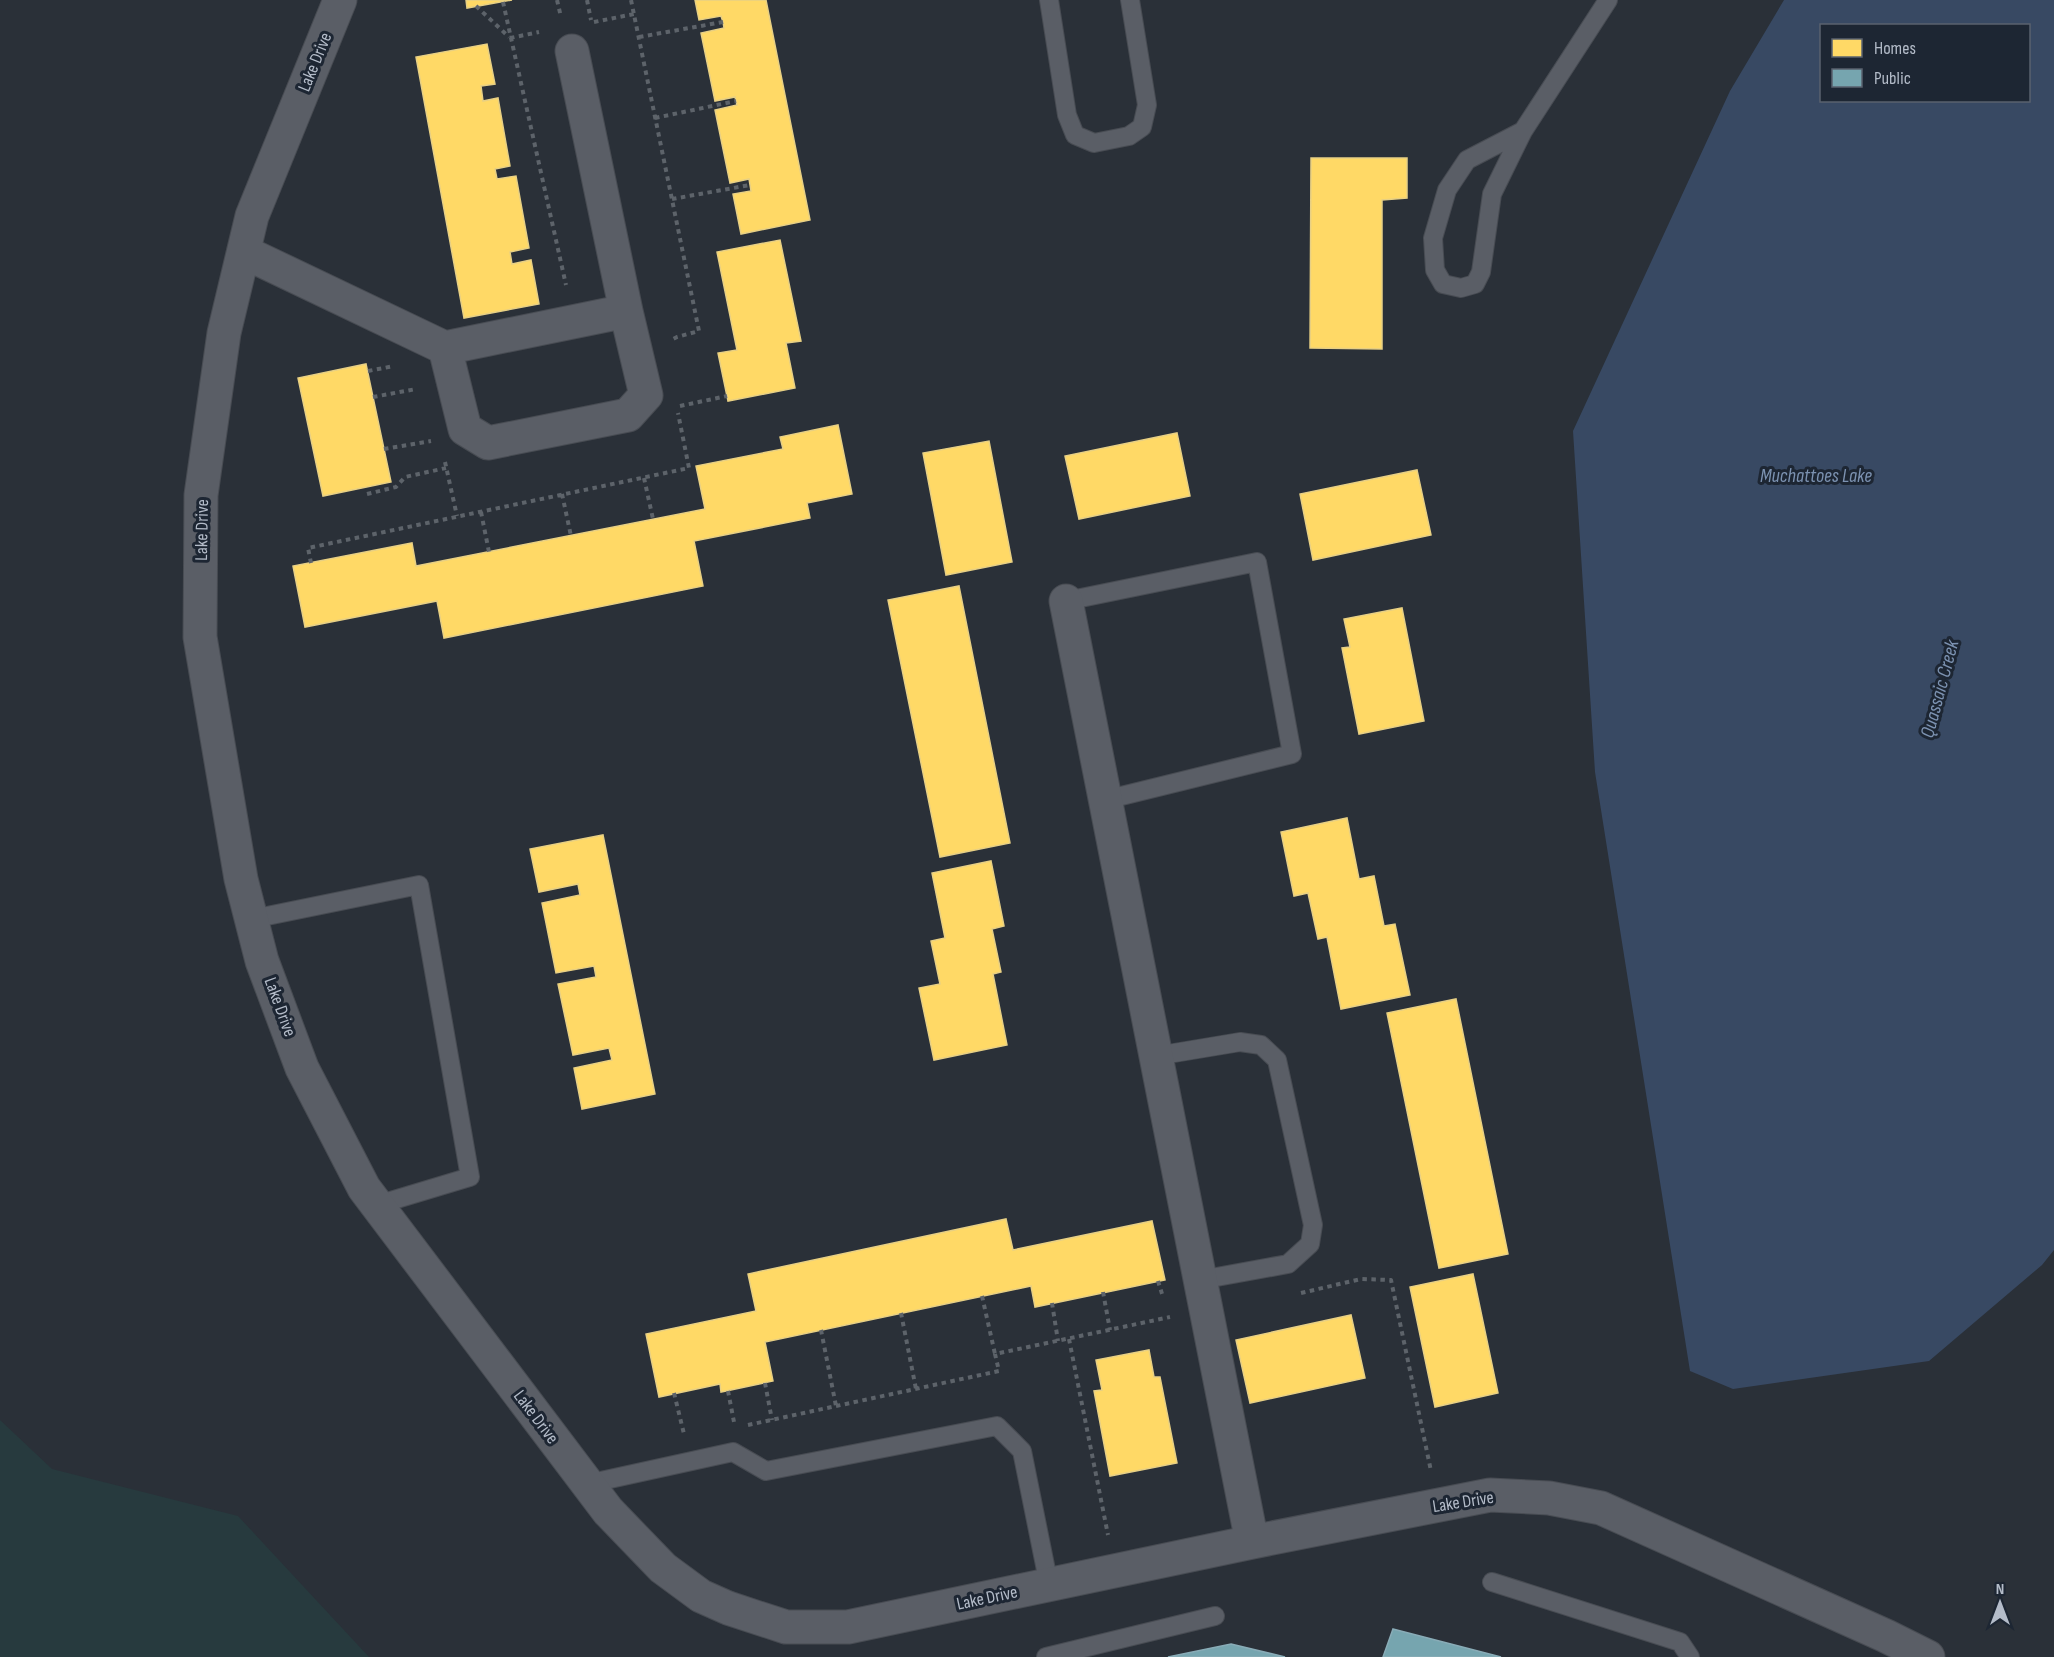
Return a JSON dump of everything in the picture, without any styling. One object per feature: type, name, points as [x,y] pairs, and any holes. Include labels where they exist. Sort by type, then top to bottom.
[{"type":"street","name":"Lake Drive","points":[[340,0],[252,216],[225,333],[201,495],[201,637],[242,879],[262,961],[302,1068],[364,1188],[608,1511],[663,1568],[701,1596],[786,1628],[848,1628],[1252,1542],[1490,1495],[1549,1498],[1601,1508],[1928,1657]]},
{"type":"street","points":[[445,348],[465,429],[488,442],[628,415],[646,395],[626,311],[572,51]]},
{"type":"street","points":[[244,252],[445,348],[626,311]]},
{"type":"street","points":[[1066,601],[1252,1542]]},
{"type":"lane","points":[[1050,0],[1067,115],[1075,135],[1094,143],[1129,136],[1142,127],[1147,105],[1130,0]]},
{"type":"lane","points":[[1523,131],[1467,160],[1447,190],[1433,238],[1435,270],[1443,284],[1461,288],[1475,284],[1481,272],[1492,194],[1523,131],[1608,0]]},
{"type":"lane","points":[[1066,601],[1257,562],[1292,754],[1105,800]]},
{"type":"lane","points":[[252,919],[419,885],[470,1177],[377,1204]]},
{"type":"lane","points":[[1156,1056],[1240,1042],[1261,1045],[1277,1060],[1313,1225],[1310,1244],[1288,1264],[1203,1295]]},
{"type":"lane","points":[[587,1484],[733,1452],[766,1471],[997,1426],[1022,1451],[1049,1585]]},
{"type":"lane","points":[[1492,1582],[1680,1642],[1690,1657]]},
{"type":"lane","points":[[1046,1657],[1215,1616]]},
{"type":"path","points":[[587,0],[591,22]]},
{"type":"path","points":[[631,0],[699,332],[677,337],[668,342]]},
{"type":"path","points":[[503,2],[574,321]]},
{"type":"path","points":[[476,6],[510,38]]},
{"type":"path","points":[[639,37],[723,22]]},
{"type":"path","points":[[656,118],[736,101]]},
{"type":"path","points":[[672,199],[750,185]]},
{"type":"path","points":[[368,371],[395,365]]},
{"type":"path","points":[[373,397],[418,389]]},
{"type":"path","points":[[311,563],[308,548],[689,468],[676,407],[727,396]]},
{"type":"path","points":[[384,448],[440,439]]},
{"type":"path","points":[[444,458],[458,516]]},
{"type":"path","points":[[367,494],[396,487],[405,477],[446,468]]},
{"type":"path","points":[[644,478],[653,519]]},
{"type":"path","points":[[562,494],[572,536]]},
{"type":"path","points":[[481,512],[489,552]]},
{"type":"path","points":[[1391,1280],[1431,1471]]},
{"type":"path","points":[[1103,1292],[1110,1330]]},
{"type":"path","points":[[995,1354],[1110,1330],[1203,1295]]},
{"type":"path","points":[[728,1391],[737,1428],[999,1371],[982,1296]]},
{"type":"path","points":[[1052,1303],[1058,1341]]},
{"type":"path","points":[[901,1313],[916,1389]]},
{"type":"path","points":[[821,1330],[836,1406]]},
{"type":"path","points":[[1069,1339],[1108,1537]]},
{"type":"path","points":[[765,1383],[772,1420]]},
{"type":"path","points":[[674,1393],[686,1439]]},
{"type":"green space","points":[[0,1420],[52,1469],[238,1516],[369,1657],[0,1657]]},
{"type":"water","name":"Muchattoes Lake","points":[[1784,0],[2054,0],[2054,1250],[2042,1265],[1929,1361],[1733,1389],[1690,1371],[1595,772],[1573,431],[1730,91]]},
{"type":"building: Homes","points":[[466,0],[512,0],[467,8]]},
{"type":"building: Homes","points":[[695,0],[766,0],[810,220],[741,234],[733,194],[751,191],[749,179],[730,183],[715,110],[737,105],[735,97],[715,101],[701,33],[724,28],[723,22],[721,16],[699,20]]},
{"type":"building: Homes","points":[[487,44],[495,84],[481,86],[483,101],[498,98],[510,166],[495,169],[497,179],[516,176],[529,248],[510,252],[512,264],[531,260],[539,304],[464,318],[416,57]]},
{"type":"building: Homes","points":[[1311,158],[1407,158],[1407,198],[1382,200],[1382,349],[1310,348]]},
{"type":"building: Homes","points":[[780,240],[801,341],[786,343],[795,388],[728,401],[718,353],[737,350],[717,252]]},
{"type":"building: Homes","points":[[366,364],[391,482],[323,496],[298,378]]},
{"type":"building: Homes","points":[[838,425],[852,494],[807,503],[810,518],[694,541],[703,586],[444,638],[437,601],[305,627],[293,566],[412,543],[416,566],[705,509],[696,466],[783,449],[780,437]]},
{"type":"building: Homes","points":[[1177,433],[1190,496],[1079,519],[1065,456]]},
{"type":"building: Homes","points":[[989,441],[1012,562],[946,575],[923,453]]},
{"type":"building: Homes","points":[[1417,470],[1431,535],[1313,560],[1300,494]]},
{"type":"building: Homes","points":[[959,586],[1010,843],[940,857],[888,600]]},
{"type":"building: Homes","points":[[1402,608],[1424,721],[1359,734],[1342,648],[1350,647],[1344,619]]},
{"type":"building: Homes","points":[[1347,818],[1359,879],[1374,876],[1384,926],[1395,924],[1410,995],[1341,1009],[1327,937],[1318,939],[1308,893],[1294,896],[1281,832]]},
{"type":"building: Homes","points":[[603,835],[655,1094],[582,1109],[574,1068],[612,1060],[609,1048],[573,1055],[558,984],[596,977],[594,966],[556,973],[542,903],[580,895],[578,884],[539,892],[530,849]]},
{"type":"building: Homes","points":[[991,861],[1004,926],[992,929],[1001,972],[993,974],[1007,1045],[934,1060],[919,988],[940,984],[931,941],[945,938],[932,873]]},
{"type":"building: Homes","points":[[1456,999],[1508,1254],[1439,1268],[1387,1013]]},
{"type":"building: Homes","points":[[1006,1219],[1013,1250],[1152,1221],[1165,1280],[1035,1307],[1031,1286],[765,1342],[773,1381],[721,1392],[720,1384],[659,1397],[646,1334],[756,1311],[748,1274]]},
{"type":"building: Homes","points":[[1473,1274],[1498,1393],[1435,1407],[1410,1287]]},
{"type":"building: Homes","points":[[1351,1315],[1365,1378],[1250,1403],[1236,1340]]},
{"type":"building: Homes","points":[[1149,1350],[1154,1377],[1160,1377],[1177,1463],[1110,1476],[1094,1391],[1102,1390],[1096,1360]]},
{"type":"building: Public","points":[[1393,1629],[1501,1657],[1383,1657]]},
{"type":"building: Public","points":[[1231,1644],[1285,1657],[1168,1657]]},
{"type":"water label","name":"Quassaic Creek","points":[[1940,689]]}]
